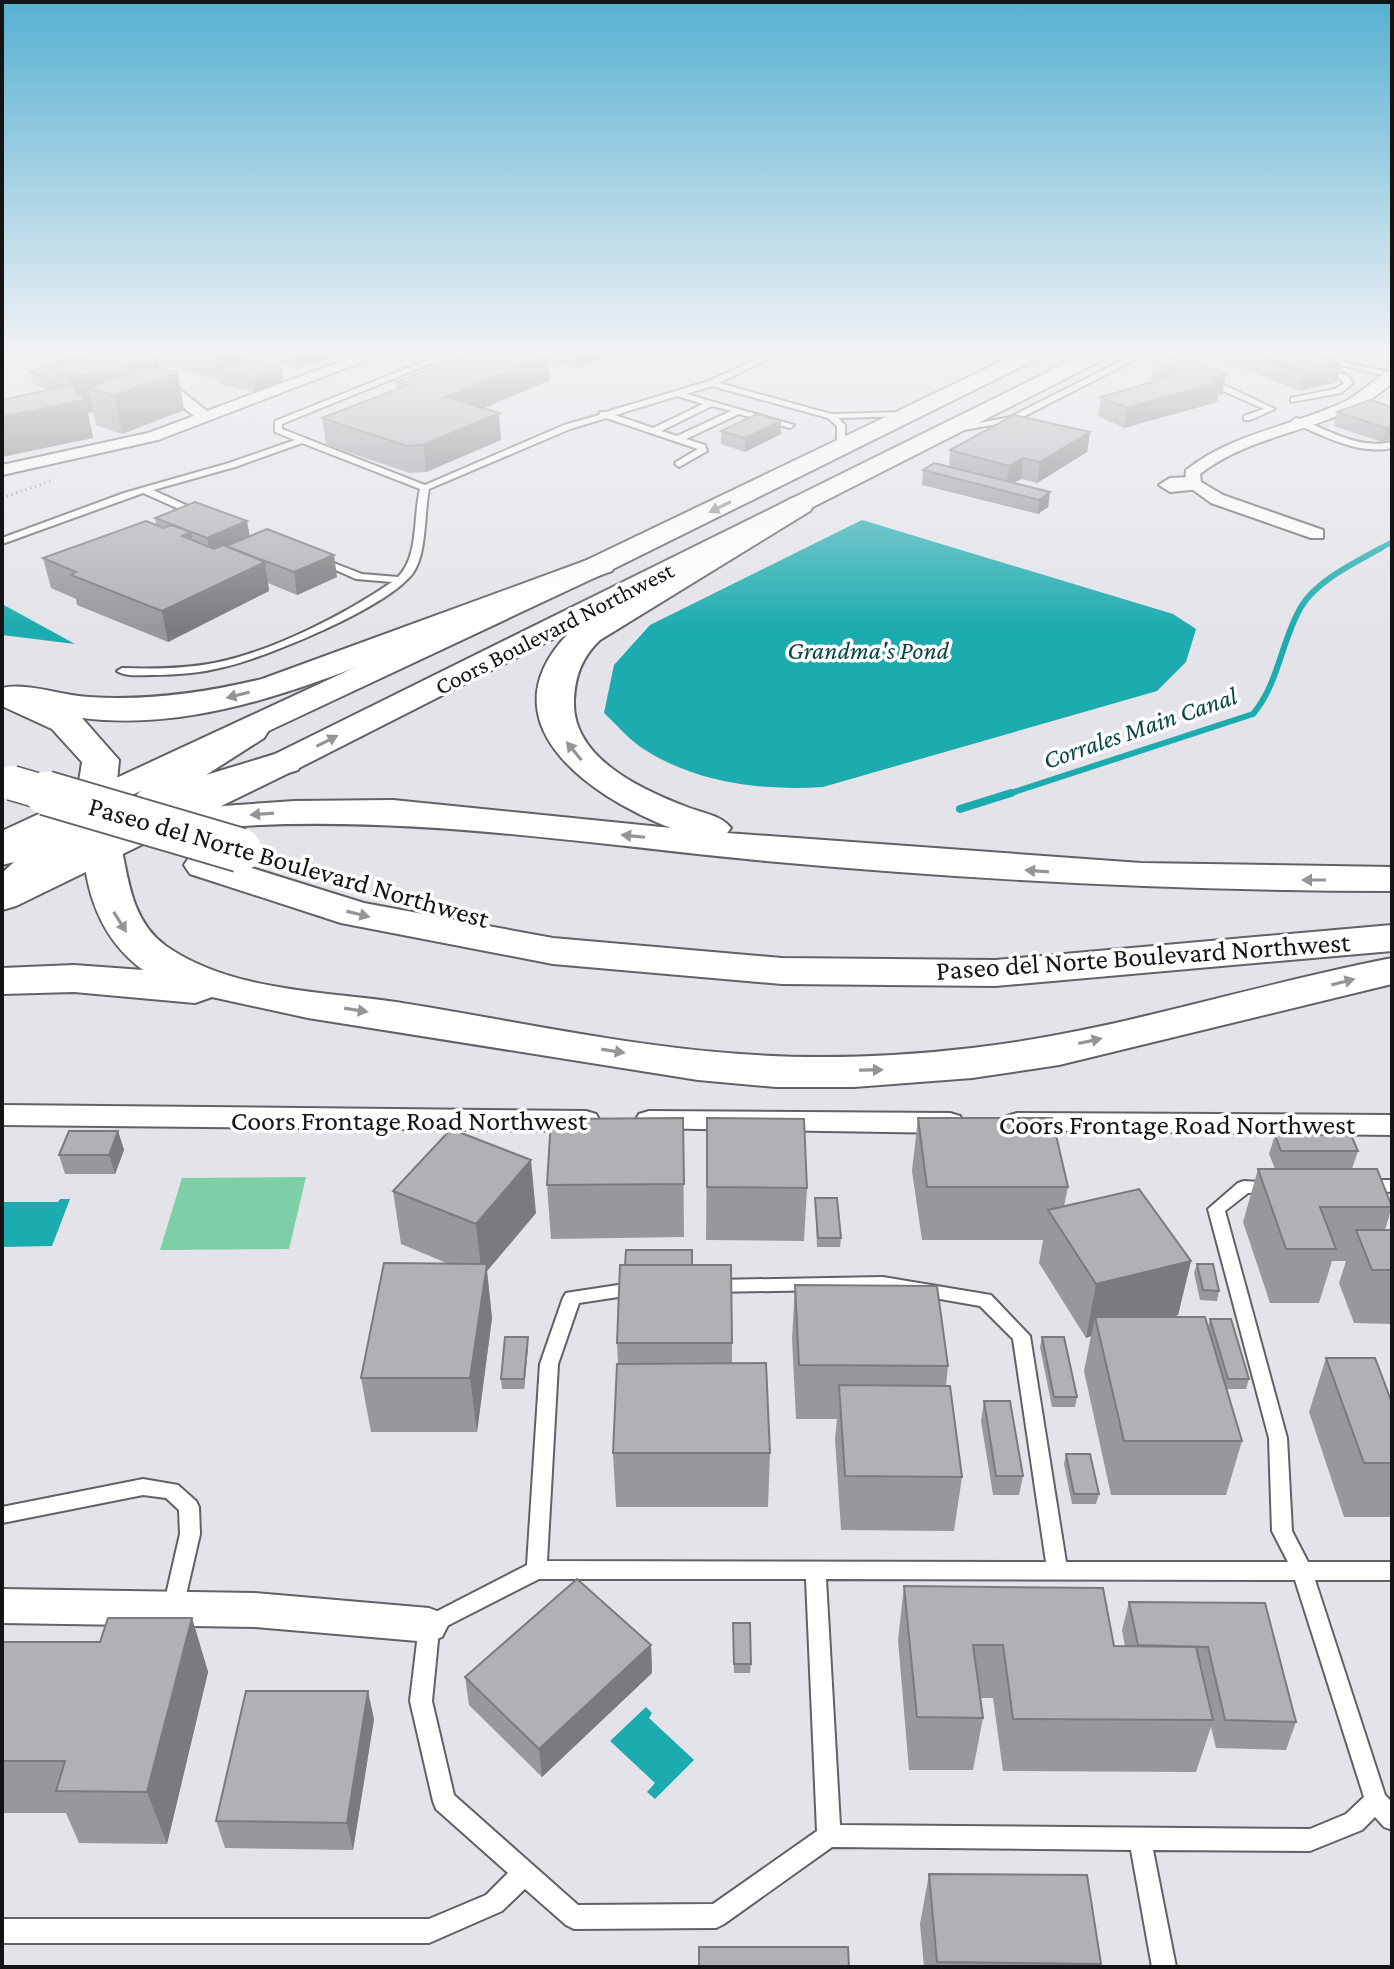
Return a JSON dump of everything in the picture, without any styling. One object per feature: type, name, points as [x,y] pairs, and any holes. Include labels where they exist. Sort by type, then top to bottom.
[{"type":"highway","points":[[794,852],[686,821],[630,796],[594,774],[569,746],[556,722],[554,697],[571,649],[588,633],[800,505]]},
{"type":"highway","points":[[5,696],[87,708],[152,709],[210,702],[273,687],[601,564]]},
{"type":"highway","points":[[2,896],[101,760],[65,721],[5,696]]},
{"type":"highway","points":[[59,821],[180,775],[251,730]]},
{"type":"highway","points":[[59,821],[285,762]]},
{"type":"highway","points":[[59,821],[312,810],[393,812],[794,852],[1115,876],[1392,879]]},
{"type":"highway","points":[[59,821],[130,938],[165,965],[203,980],[286,1000]]},
{"type":"highway","name":"Paseo del Norte Boulevard Northwest","points":[[59,821],[337,880],[507,923],[752,946],[914,949],[1083,943],[1392,912]]},
{"type":"highway","name":"Paseo del Norte Boulevard Northwest","points":[[222,858],[356,914],[553,951],[782,971],[995,973],[1392,938]]},
{"type":"highway","points":[[2,981],[48,976],[111,979],[286,1000],[699,1065],[800,1072],[910,1069],[1013,1058],[1392,971]]},
{"type":"main road","name":"Coors Boulevard Northwest","points":[[59,821],[847,446]]},
{"type":"main road","name":"Coors Boulevard Northwest","points":[[285,762],[918,446]]},
{"type":"street","points":[[2,470],[112,446]]},
{"type":"street","points":[[1193,484],[1192,473],[1196,469],[1235,446]]},
{"type":"street","points":[[1170,485],[1193,484],[1217,499],[1317,534]]},
{"type":"street","name":"Coors Frontage Road Northwest","points":[[2,1115],[1392,1125]]},
{"type":"street","points":[[2,1606],[255,1610],[429,1625]]},
{"type":"lane","points":[[2,541],[144,490],[285,446]]},
{"type":"lane","points":[[312,446],[425,488],[526,446]]},
{"type":"lane","points":[[679,464],[703,451],[700,446]]},
{"type":"lane","points":[[1363,446],[1389,446]]},
{"type":"lane","points":[[122,671],[186,671],[241,660],[381,596],[401,580],[412,563],[417,518],[425,488]]},
{"type":"lane","points":[[144,490],[207,517]]},
{"type":"lane","points":[[311,557],[360,577],[401,580]]},
{"type":"lane","points":[[1348,1186],[1392,1186]]},
{"type":"lane","points":[[1288,1187],[1244,1187],[1216,1209],[1278,1438],[1282,1531],[1302,1571],[1376,1801],[1392,1819]]},
{"type":"lane","points":[[690,1287],[883,1283],[985,1300],[1021,1336],[1057,1570]]},
{"type":"lane","points":[[537,1570],[549,1364],[572,1298],[659,1288]]},
{"type":"lane","points":[[2,1515],[143,1487],[171,1491],[189,1507],[190,1534],[173,1608]]},
{"type":"lane","points":[[1376,1801],[1354,1822],[1310,1840],[829,1836],[716,1916],[574,1917],[444,1801],[421,1701],[429,1625],[537,1570],[1392,1571]]},
{"type":"lane","points":[[816,1570],[829,1836]]},
{"type":"lane","points":[[1140,1839],[1164,1967]]},
{"type":"lane","points":[[2,1931],[429,1931],[494,1903],[525,1873]]},
{"type":"green space","points":[[306,1177],[289,1249],[160,1250],[182,1178]]},
{"type":"water","name":"Grandma's Pond","points":[[862,520],[1173,614],[1196,629],[1186,662],[1157,691],[823,787],[754,786],[686,770],[639,746],[604,713],[614,665],[650,625]]},
{"type":"water","points":[[2,604],[75,644],[2,635]]},
{"type":"water","points":[[60,1199],[70,1199],[52,1246],[2,1247],[2,1202],[58,1202]]},
{"type":"water","points":[[646,1707],[652,1713],[649,1718],[694,1760],[655,1799],[647,1792],[655,1783],[610,1741]]},
{"type":"building","points":[[958,446],[1067,446],[1040,462],[1023,458],[1009,466],[950,450]]},
{"type":"building","points":[[934,463],[1050,492],[1039,500],[923,470]]},
{"type":"building","points":[[195,502],[247,521],[207,538],[155,518]]},
{"type":"building","points":[[146,521],[163,528],[171,525],[191,532],[182,536],[214,549],[223,545],[265,562],[162,611],[71,575],[76,572],[43,558]]},
{"type":"building","points":[[267,529],[334,555],[294,572],[226,546]]},
{"type":"building","points":[[683,1118],[684,1184],[547,1185],[551,1119]]},
{"type":"building","points":[[707,1118],[804,1119],[807,1188],[707,1187]]},
{"type":"building","points":[[918,1118],[1052,1118],[1068,1187],[927,1187]]},
{"type":"building","points":[[451,1129],[531,1160],[476,1224],[393,1191]]},
{"type":"building","points":[[69,1131],[118,1131],[109,1155],[59,1155]]},
{"type":"building","points":[[1275,1135],[1351,1135],[1358,1151],[1281,1151]]},
{"type":"building","points":[[1258,1169],[1377,1169],[1392,1207],[1320,1207],[1336,1249],[1286,1249]]},
{"type":"building","points":[[1139,1189],[1191,1261],[1096,1284],[1048,1210]]},
{"type":"building","points":[[815,1198],[837,1198],[841,1238],[818,1238]]},
{"type":"building","points":[[1356,1230],[1392,1230],[1392,1270],[1372,1270]]},
{"type":"building","points":[[626,1250],[692,1250],[692,1265],[625,1265]]},
{"type":"building","points":[[384,1263],[487,1264],[470,1378],[361,1378]]},
{"type":"building","points":[[1197,1264],[1213,1264],[1219,1291],[1203,1290]]},
{"type":"building","points":[[620,1265],[731,1265],[732,1343],[617,1343]]},
{"type":"building","points":[[795,1285],[937,1286],[948,1366],[799,1365]]},
{"type":"building","points":[[1095,1317],[1205,1317],[1242,1441],[1124,1441]]},
{"type":"building","points":[[1210,1319],[1231,1319],[1249,1379],[1228,1379]]},
{"type":"building","points":[[505,1337],[528,1337],[524,1379],[501,1379]]},
{"type":"building","points":[[1042,1337],[1064,1337],[1077,1397],[1054,1397]]},
{"type":"building","points":[[1326,1358],[1375,1358],[1392,1403],[1392,1463],[1364,1463]]},
{"type":"building","points":[[766,1363],[770,1453],[613,1453],[617,1364]]},
{"type":"building","points":[[839,1385],[950,1386],[962,1477],[845,1476]]},
{"type":"building","points":[[984,1401],[1010,1401],[1023,1476],[996,1476]]},
{"type":"building","points":[[1066,1454],[1090,1454],[1099,1494],[1074,1494]]},
{"type":"building","points":[[577,1579],[651,1645],[539,1749],[465,1677]]},
{"type":"building","points":[[904,1586],[1103,1588],[1114,1646],[1196,1647],[1213,1720],[1013,1719],[1003,1645],[973,1645],[983,1718],[917,1717]]},
{"type":"building","points":[[1129,1602],[1265,1603],[1296,1722],[1225,1720],[1208,1647],[1138,1645]]},
{"type":"building","points":[[108,1618],[192,1618],[147,1792],[56,1791],[65,1761],[2,1761],[2,1642],[100,1642]]},
{"type":"building","points":[[733,1623],[750,1623],[751,1664],[734,1664]]},
{"type":"building","points":[[246,1691],[368,1691],[347,1823],[216,1821]]},
{"type":"building","points":[[929,1874],[1087,1875],[1101,1964],[937,1962]]},
{"type":"building","points":[[699,1947],[848,1947],[849,1967],[699,1967]]},
{"type":"waterway","name":"Corrales Main Canal","points":[[1377,550],[1392,542]]},
{"type":"waterway","name":"Corrales Main Canal","points":[[1005,795],[1253,714],[1269,689],[1294,620],[1308,597],[1337,573],[1381,548]]},
{"type":"waterway","name":"Corrales Main Canal","points":[[960,809],[1011,793]]}]
